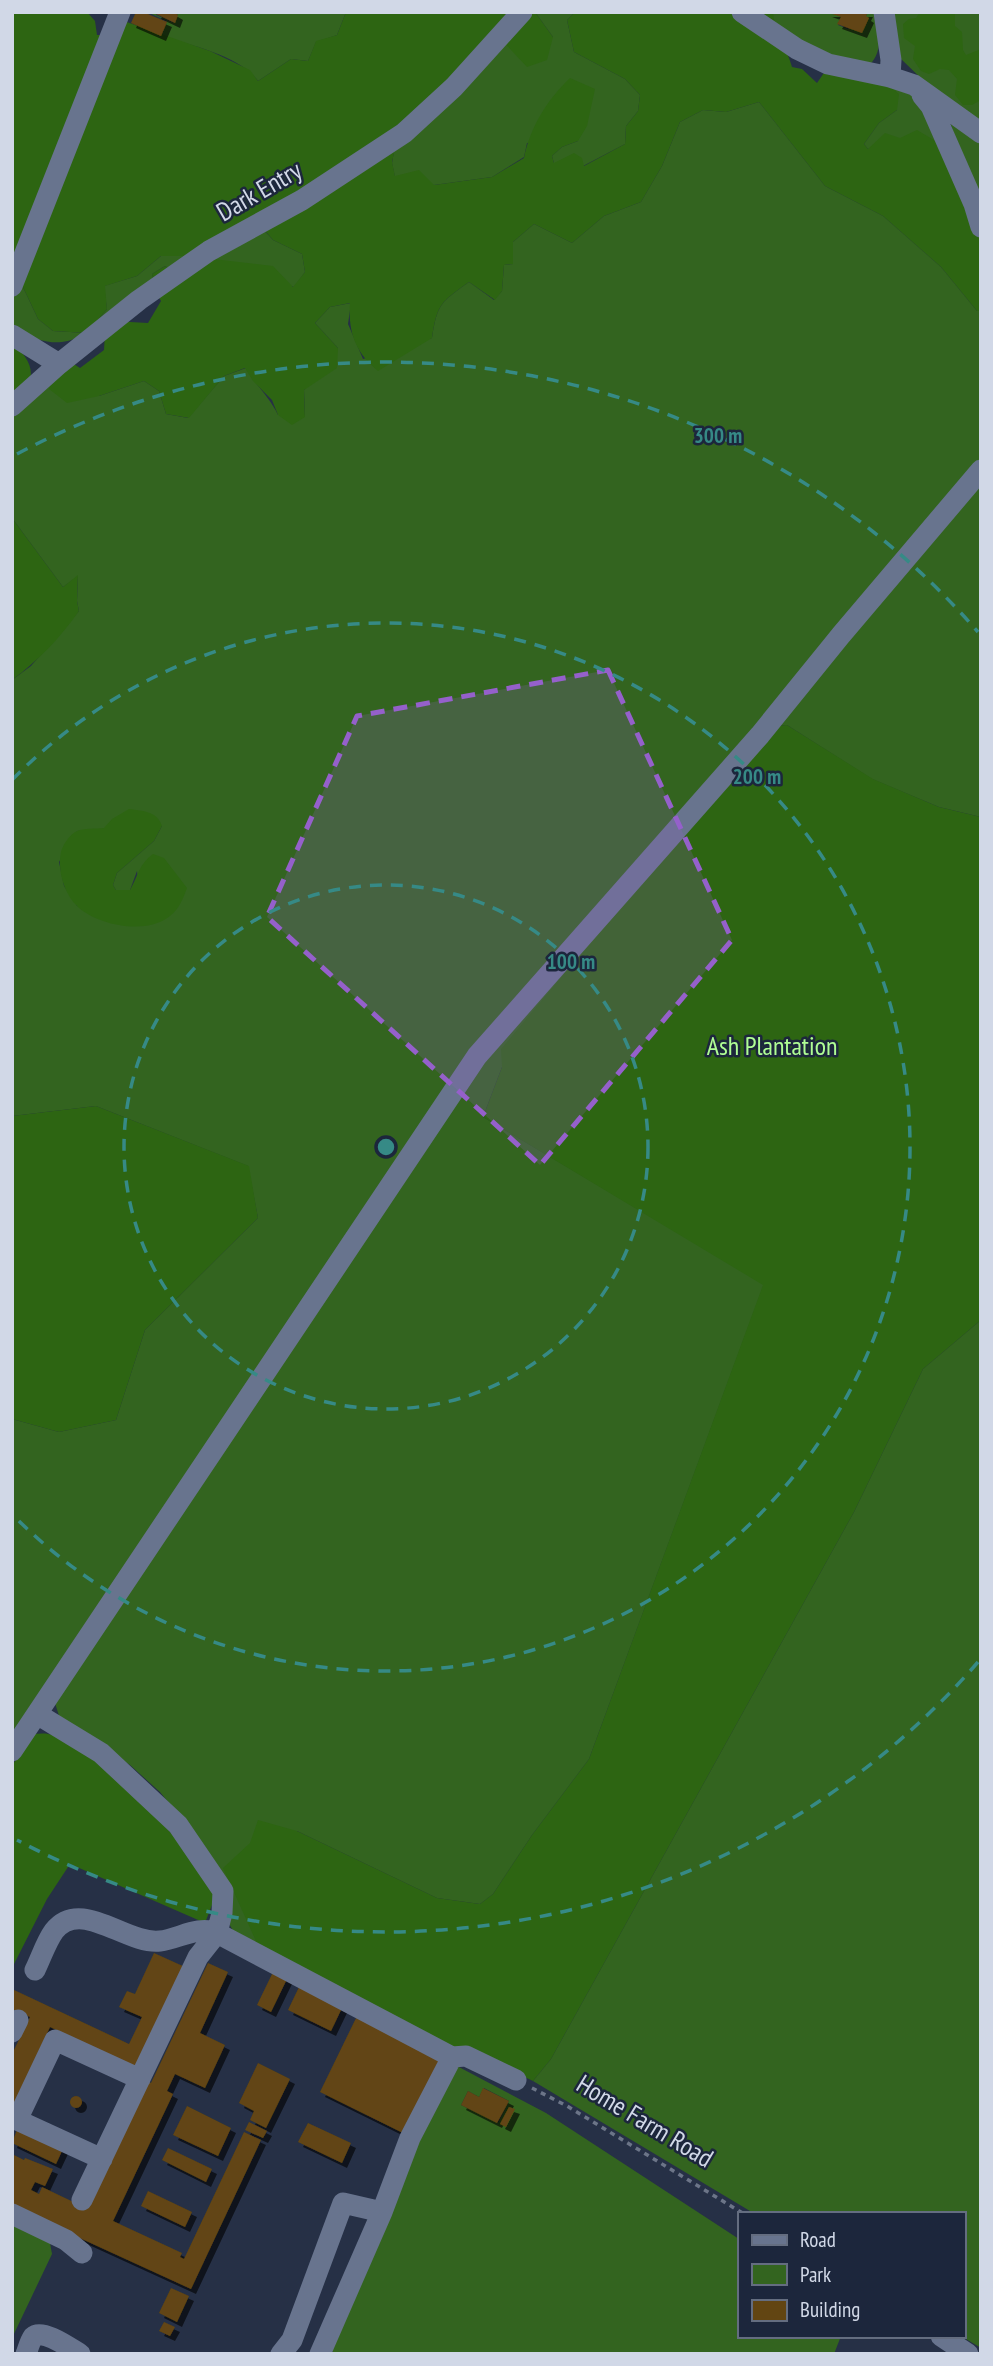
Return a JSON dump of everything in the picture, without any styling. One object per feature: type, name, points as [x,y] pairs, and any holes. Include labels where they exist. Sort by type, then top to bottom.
[{"type":"street","points":[[12,286],[120,12]]},
{"type":"street","name":"Dark Entry","points":[[12,406],[59,363],[139,300],[209,251],[302,200],[404,133],[454,86],[522,12]]},
{"type":"street","points":[[742,12],[797,49],[828,64],[914,85],[981,133]]},
{"type":"street","points":[[884,12],[891,60],[890,77]]},
{"type":"street","points":[[914,85],[931,106],[974,204],[981,227]]},
{"type":"street","points":[[12,335],[59,363]]},
{"type":"street","points":[[12,1751],[477,1056],[760,735],[981,470]]},
{"type":"street","points":[[37,1714],[101,1753],[177,1825],[223,1891],[222,1913],[217,1933],[198,1957],[82,2200]]},
{"type":"street","points":[[35,1970],[53,1932],[62,1923],[77,1918],[92,1919],[143,1941],[160,1941],[208,1929],[452,2057],[466,2056],[516,2080]]},
{"type":"street","points":[[102,2159],[17,2120],[55,2040],[140,2079]]},
{"type":"street","points":[[320,2354],[382,2212],[410,2138],[452,2057]]},
{"type":"street","points":[[281,2354],[292,2340],[343,2203],[382,2212]]},
{"type":"street","points":[[12,2214],[66,2240],[82,2253]]},
{"type":"street","points":[[26,2354],[36,2334],[44,2334],[80,2354]]},
{"type":"street","points":[[944,2338],[968,2354]]},
{"type":"path","name":"Home Farm Road","points":[[516,2080],[567,2106],[741,2212]]},
{"type":"highlighted area","points":[[608,670],[732,940],[540,1165],[267,917],[357,716]]},
{"type":"green space","points":[[12,12],[87,12],[95,21],[97,35],[107,35],[121,20],[210,51],[250,70],[258,81],[291,59],[308,61],[316,41],[337,35],[346,12],[535,12],[553,37],[547,60],[527,67],[498,36],[396,144],[392,162],[395,176],[419,170],[434,185],[492,177],[524,158],[541,114],[570,78],[595,89],[587,126],[578,141],[562,147],[552,156],[554,163],[574,153],[582,158],[584,166],[625,144],[626,126],[638,111],[640,95],[625,79],[574,52],[567,20],[575,12],[773,12],[792,67],[802,69],[817,83],[832,61],[891,87],[899,94],[897,110],[879,123],[864,144],[868,149],[885,133],[900,138],[917,130],[944,146],[981,196],[981,311],[977,311],[941,267],[883,216],[825,186],[759,102],[726,112],[703,110],[680,122],[662,166],[641,202],[604,216],[572,243],[534,224],[513,242],[513,264],[504,265],[502,291],[495,300],[469,282],[442,305],[432,338],[378,371],[355,341],[350,323],[350,303],[330,307],[315,323],[338,348],[337,368],[304,390],[305,417],[292,425],[278,415],[272,400],[253,381],[245,368],[224,376],[189,418],[166,414],[159,391],[144,381],[67,403],[49,389],[54,375],[69,361],[80,368],[104,350],[106,316],[148,323],[161,301],[155,290],[152,274],[165,266],[186,279],[213,259],[273,266],[293,287],[305,272],[302,254],[273,240],[253,217],[191,256],[161,256],[137,276],[105,286],[107,309],[87,333],[53,331],[38,319],[22,285],[12,278]]},
{"type":"green space","points":[[147,12],[157,12],[156,15],[174,23],[178,15],[173,12],[346,12],[337,35],[316,42],[308,61],[291,59],[258,81],[250,72],[227,58],[161,36],[167,21]]},
{"type":"green space","points":[[535,12],[575,12],[567,20],[574,52],[625,79],[640,95],[638,111],[626,126],[625,144],[583,166],[554,163],[552,156],[562,147],[578,141],[527,143],[524,157],[492,177],[434,185],[395,177],[392,163],[395,146],[505,43],[553,37]]},
{"type":"green space","points":[[773,12],[830,12],[841,17],[838,25],[848,29],[868,12],[877,12],[877,54],[869,66],[852,68],[773,26]]},
{"type":"green space","points":[[889,12],[981,12],[981,123],[926,83],[901,59]]},
{"type":"green space","points":[[920,12],[955,12],[955,26],[962,32],[966,55],[981,49],[981,100],[972,105],[963,105],[955,95],[957,79],[949,70],[940,69],[929,74],[921,71],[913,59],[915,46],[904,38],[903,24],[916,18]]},
{"type":"green space","points":[[891,87],[915,96],[944,146],[900,138],[868,149],[864,144],[879,123],[897,110]]},
{"type":"green space","points":[[759,102],[825,186],[883,216],[941,267],[977,311],[981,311],[981,458],[751,732],[561,952],[12,1736],[12,1419],[59,1432],[116,1420],[145,1330],[258,1218],[248,1166],[96,1106],[12,1116],[12,680],[31,666],[79,611],[78,576],[63,587],[12,518],[12,413],[54,375],[99,396],[144,381],[159,391],[166,414],[188,418],[224,376],[246,368],[278,415],[305,416],[304,390],[338,348],[315,323],[330,307],[351,303],[348,324],[363,359],[432,338],[442,305],[469,282],[494,300],[502,291],[504,265],[513,264],[513,242],[534,224],[572,243],[604,216],[641,202],[662,166],[680,122],[703,110],[726,112]],"holes":[[[162,826],[154,841],[117,873],[113,885],[116,890],[130,890],[137,871],[143,926],[77,906],[64,886],[59,862],[77,831]]]},
{"type":"green space","points":[[948,116],[981,140],[981,196],[970,182]]},
{"type":"green space","points":[[262,228],[273,240],[302,254],[305,272],[294,287],[213,259]]},
{"type":"green space","points":[[161,256],[191,256],[170,269],[165,266],[152,274],[154,282],[89,331],[107,309],[104,286],[137,276]]},
{"type":"green space","points":[[18,282],[38,319],[53,331],[86,333],[71,340],[51,342],[12,330],[12,299]]},
{"type":"green space","points":[[12,344],[26,358],[31,375],[26,388],[12,398]]},
{"type":"green space","points":[[981,478],[981,817],[939,807],[872,779],[787,725],[774,726]]},
{"type":"green space","points":[[12,518],[63,587],[78,575],[79,611],[48,648],[12,680]]},
{"type":"green space","name":"Ash Plantation","points":[[787,725],[873,779],[939,807],[981,817],[981,1320],[923,1369],[854,1512],[551,2059],[533,2081],[469,2050],[455,2050],[259,1948],[223,1868],[250,1843],[258,1820],[297,1831],[437,1898],[480,1904],[493,1894],[532,1835],[589,1759],[763,1285],[483,1117],[502,1067],[501,1049],[579,956],[582,946],[773,726]]},
{"type":"green space","points":[[129,809],[144,811],[157,817],[162,826],[154,841],[117,873],[113,885],[116,890],[130,890],[142,866],[153,854],[164,858],[187,888],[170,916],[160,922],[136,927],[98,919],[78,907],[65,889],[60,859],[65,843],[71,835],[80,830],[104,828],[112,819]]},
{"type":"green space","points":[[582,946],[579,956],[502,1067],[483,1117],[764,1284],[589,1759],[532,1835],[493,1894],[480,1904],[437,1898],[297,1831],[259,1948],[232,1929],[173,1808],[160,1792],[130,1765],[60,1719],[55,1703],[476,1070]]},
{"type":"green space","points":[[96,1106],[249,1166],[258,1218],[145,1330],[116,1420],[59,1432],[12,1419],[12,1116]]},
{"type":"green space","points":[[981,1320],[981,2348],[964,2338],[965,2212],[752,2212],[533,2081],[551,2059],[854,1512],[923,1369]]},
{"type":"green space","points":[[32,1734],[48,1734],[64,1739],[82,1750],[121,1782],[172,1834],[215,1897],[205,1923],[70,1864],[47,1899],[12,1968],[12,1766]]},
{"type":"green space","points":[[457,2066],[546,2113],[738,2238],[738,2338],[840,2338],[834,2354],[336,2354],[329,2349],[417,2138]],"holes":[[[484,2088],[509,2101],[498,2123],[461,2105],[468,2091],[479,2097]]]},
{"type":"green space","points":[[12,2223],[50,2243],[52,2254],[12,2338]]},
{"type":"building","points":[[136,12],[143,12],[167,22],[161,36],[131,23]]},
{"type":"building","points":[[173,12],[178,15],[175,23],[156,14]]},
{"type":"building","points":[[827,12],[868,12],[866,16],[869,18],[862,33],[837,24],[841,17]]},
{"type":"building","points":[[154,1953],[185,1967],[138,2068],[50,2027],[12,2109],[12,2054],[30,2017],[12,2009],[12,1989],[129,2044],[142,2017],[119,2007],[127,1991],[135,1994]]},
{"type":"building","points":[[208,1963],[228,1972],[200,2033],[225,2045],[205,2088],[175,2074],[167,2091],[173,2094],[113,2221],[182,2253],[180,2257],[184,2259],[244,2132],[261,2140],[191,2289],[12,2207],[12,2154],[53,2169],[45,2186],[35,2182],[31,2190],[39,2194],[42,2187],[86,2208],[146,2081],[151,2083]]},
{"type":"building","points":[[273,1972],[287,1979],[271,2012],[257,2005]]},
{"type":"building","points":[[299,1987],[342,2008],[331,2031],[288,2010]]},
{"type":"building","points":[[357,2016],[442,2058],[405,2134],[320,2092]]},
{"type":"building","points":[[258,2063],[290,2079],[266,2128],[250,2120],[254,2111],[239,2103]]},
{"type":"building","points":[[483,2088],[509,2101],[497,2123],[461,2105],[468,2091],[479,2097]]},
{"type":"building","points":[[71,2097],[81,2097],[81,2107],[71,2107]]},
{"type":"building","points":[[187,2106],[231,2128],[218,2156],[173,2135]]},
{"type":"building","points":[[509,2107],[515,2109],[506,2127],[500,2124]]},
{"type":"building","points":[[249,2122],[267,2131],[263,2138],[245,2130]]},
{"type":"building","points":[[308,2123],[351,2143],[342,2163],[298,2142]]},
{"type":"building","points":[[18,2127],[63,2149],[56,2164],[12,2143]]},
{"type":"building","points":[[168,2148],[212,2169],[206,2182],[162,2160]]},
{"type":"building","points":[[148,2191],[192,2212],[185,2227],[141,2206]]},
{"type":"building","points":[[171,2288],[189,2296],[177,2322],[159,2313]]},
{"type":"building","points":[[164,2322],[175,2327],[170,2336],[159,2331]]}]
